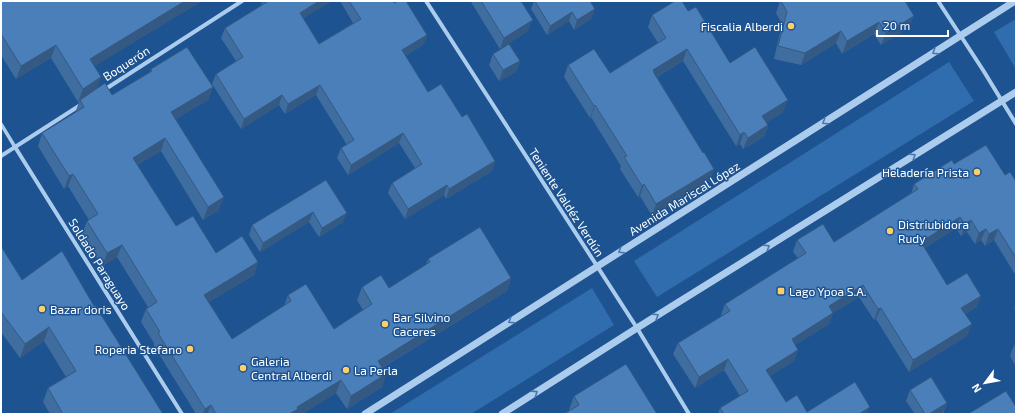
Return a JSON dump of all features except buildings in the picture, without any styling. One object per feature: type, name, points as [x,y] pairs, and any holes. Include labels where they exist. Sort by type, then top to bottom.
[{"type":"street","name":"Boquerón","points":[[102,91],[242,1]]},
{"type":"street","name":"Teniente Valdéz Verdún","points":[[426,1],[637,328],[689,414]]},
{"type":"street","points":[[938,1],[1016,124]]},
{"type":"street","name":"Avenida Mariscal López","points":[[365,414],[1015,1]]},
{"type":"street","points":[[502,414],[637,328],[1016,92]]},
{"type":"street","points":[[1,156],[89,100]]},
{"type":"street","name":"Soldado Paraguayo","points":[[1,124],[182,414]]},
{"type":"shaded area","points":[[1016,19],[1016,69],[994,32]]},
{"type":"shaded area","points":[[949,62],[974,101],[657,297],[634,261]]},
{"type":"shaded area","points":[[592,288],[614,325],[471,414],[390,414]]},
{"type":"place","name":"Fiscalia Alberdi","points":[[791,26]]},
{"type":"place","name":"Heladería Prista","points":[[977,172]]},
{"type":"place","name":"Distriubidora Rudy","points":[[890,231]]},
{"type":"place","name":"Lago Ypoa S.A.","points":[[781,291]]},
{"type":"place","name":"Bazar doris","points":[[42,309]]},
{"type":"place","name":"Bar Silvino Caceres","points":[[385,324]]},
{"type":"place","name":"Roperia Stefano","points":[[190,349]]},
{"type":"place","name":"Galeria Central Alberdi","points":[[243,368]]},
{"type":"place","name":"La Perla","points":[[346,370]]}]
